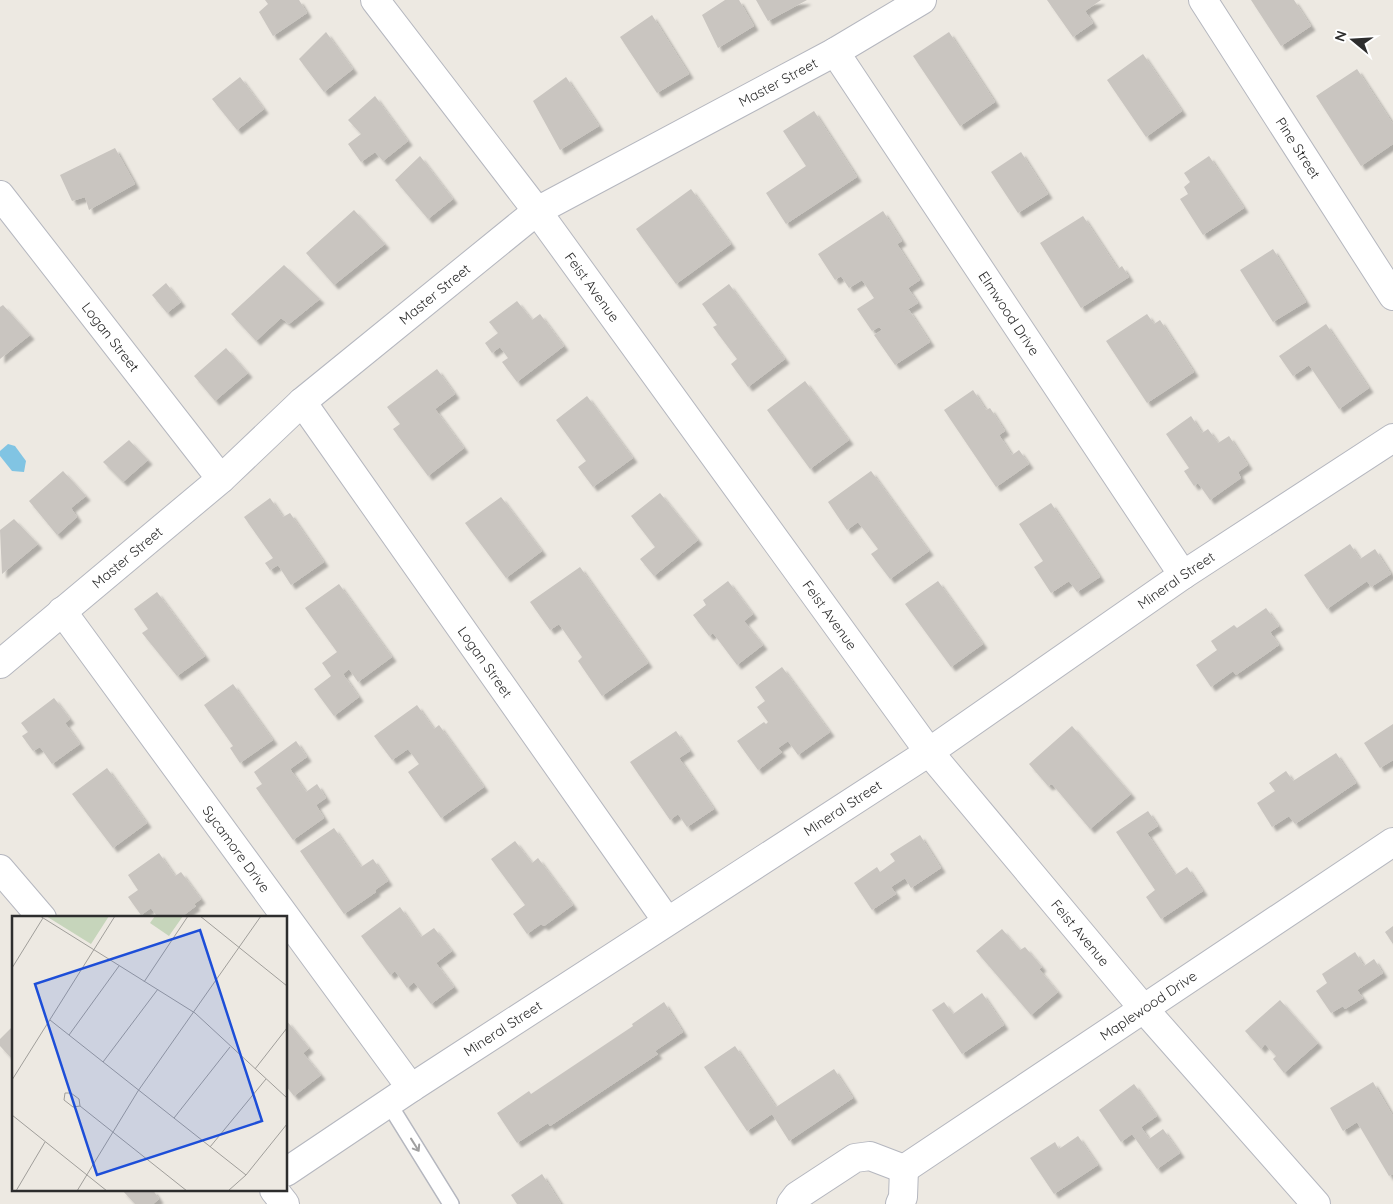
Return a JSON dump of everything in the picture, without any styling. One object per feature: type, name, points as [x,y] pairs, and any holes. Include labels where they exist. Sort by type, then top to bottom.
[{"type":"street","name":"Feist Avenue","points":[[376,0],[537,211],[930,752],[1143,1008],[1316,1204]]},
{"type":"street","name":"Master Street","points":[[0,664],[221,479],[302,402],[537,211],[835,52],[922,0]]},
{"type":"street","name":"Pine Street","points":[[1203,0],[1393,296]]},
{"type":"street","name":"Elmwood Drive","points":[[835,52],[1183,575]]},
{"type":"street","name":"Logan Street","points":[[0,195],[221,479]]},
{"type":"street","name":"Logan Street","points":[[302,402],[667,921]]},
{"type":"street","name":"Mineral Street","points":[[288,1171],[667,921],[930,752],[1183,575],[1393,438]]},
{"type":"street","name":"Sycamore Drive","points":[[62,611],[285,916]]},
{"type":"street","name":"Maplewood Drive","points":[[904,1170],[1393,842]]},
{"type":"street","points":[[0,869],[40,916]]},
{"type":"street","name":"Sycamore Drive","points":[[288,920],[411,1088]]},
{"type":"street","points":[[791,1204],[797,1196],[855,1158],[870,1156],[904,1170],[903,1197],[900,1204]]},
{"type":"street","points":[[276,1192],[286,1204]]},
{"type":"lane","points":[[389,1104],[451,1204]]},
{"type":"water","points":[[8,444],[15,446],[26,461],[24,472],[12,471],[0,456],[0,451]]},
{"type":"building","points":[[265,0],[299,0],[307,13],[273,36],[259,12],[268,4]]},
{"type":"building","points":[[725,0],[739,0],[754,26],[718,48],[702,15]]},
{"type":"building","points":[[756,0],[807,0],[768,21]]},
{"type":"building","points":[[1047,0],[1101,0],[1085,11],[1093,23],[1073,37]]},
{"type":"building","points":[[1251,0],[1294,0],[1311,26],[1281,46]]},
{"type":"building","points":[[652,15],[689,74],[657,93],[620,37]]},
{"type":"building","points":[[326,32],[353,69],[324,92],[299,59]]},
{"type":"building","points":[[949,32],[995,102],[960,126],[913,56]]},
{"type":"building","points":[[1143,54],[1182,111],[1146,137],[1107,80]]},
{"type":"building","points":[[1357,69],[1393,124],[1393,144],[1361,166],[1316,96]]},
{"type":"building","points":[[240,77],[264,109],[237,130],[212,99]]},
{"type":"building","points":[[566,77],[599,126],[560,150],[533,101]]},
{"type":"building","points":[[375,96],[408,141],[383,161],[375,152],[361,162],[348,144],[361,134],[348,120]]},
{"type":"building","points":[[814,111],[857,177],[786,224],[766,193],[806,166],[783,131]]},
{"type":"building","points":[[115,148],[135,184],[89,210],[85,197],[72,201],[60,175]]},
{"type":"building","points":[[1021,152],[1048,194],[1018,213],[991,172]]},
{"type":"building","points":[[420,156],[453,199],[428,219],[395,180]]},
{"type":"building","points":[[1209,156],[1244,208],[1203,235],[1180,199],[1188,194],[1184,187],[1190,182],[1184,173]]},
{"type":"building","points":[[691,189],[731,244],[676,284],[636,229]]},
{"type":"building","points":[[354,210],[385,244],[334,285],[306,253]]},
{"type":"building","points":[[883,211],[902,241],[897,244],[920,280],[908,288],[918,303],[899,315],[909,310],[930,342],[895,365],[874,335],[882,330],[879,327],[872,331],[857,309],[874,298],[862,280],[849,288],[841,276],[835,280],[818,254]]},
{"type":"building","points":[[1083,216],[1118,269],[1122,266],[1129,277],[1081,308],[1040,243]]},
{"type":"building","points":[[1273,249],[1306,302],[1273,322],[1240,270]]},
{"type":"building","points":[[284,265],[320,299],[289,324],[281,318],[256,341],[231,314]]},
{"type":"building","points":[[166,283],[181,302],[167,313],[152,295]]},
{"type":"building","points":[[729,284],[785,359],[748,387],[731,364],[737,359],[713,327],[717,325],[702,304]]},
{"type":"building","points":[[517,301],[532,320],[540,314],[564,346],[517,382],[502,362],[508,358],[500,347],[492,353],[485,343],[498,333],[489,322]]},
{"type":"building","points":[[3,305],[30,335],[0,359],[0,307]]},
{"type":"building","points":[[1147,314],[1154,324],[1160,320],[1194,372],[1147,403],[1106,341]]},
{"type":"building","points":[[1326,324],[1369,388],[1339,409],[1309,365],[1293,376],[1279,356]]},
{"type":"building","points":[[226,348],[248,373],[215,401],[194,376]]},
{"type":"building","points":[[437,369],[455,394],[435,409],[464,448],[428,476],[393,429],[400,424],[387,407]]},
{"type":"building","points":[[805,381],[849,440],[810,469],[767,410]]},
{"type":"building","points":[[973,390],[986,410],[990,408],[1005,431],[999,435],[1012,455],[1019,450],[1029,464],[996,487],[944,410]]},
{"type":"building","points":[[587,396],[633,458],[593,487],[578,467],[586,461],[556,420]]},
{"type":"building","points":[[1191,416],[1202,433],[1208,429],[1218,443],[1229,436],[1248,465],[1238,472],[1241,478],[1210,500],[1198,483],[1194,486],[1184,471],[1189,468],[1166,434]]},
{"type":"building","points":[[129,440],[148,460],[123,482],[103,462]]},
{"type":"building","points":[[63,471],[86,496],[71,508],[77,517],[57,535],[29,501]]},
{"type":"building","points":[[871,471],[929,551],[890,579],[871,554],[878,549],[858,522],[847,530],[828,502]]},
{"type":"building","points":[[660,493],[698,540],[654,576],[640,559],[655,547],[631,516]]},
{"type":"building","points":[[501,497],[542,551],[506,578],[465,523]]},
{"type":"building","points":[[270,498],[283,517],[290,513],[324,562],[291,585],[278,565],[270,570],[265,563],[273,558],[244,517]]},
{"type":"building","points":[[1051,503],[1100,577],[1077,592],[1069,581],[1051,593],[1034,567],[1043,561],[1019,524]]},
{"type":"building","points":[[14,519],[38,544],[2,574],[0,530]]},
{"type":"building","points":[[1350,544],[1360,559],[1375,549],[1391,574],[1371,587],[1367,581],[1327,609],[1304,575]]},
{"type":"building","points":[[580,567],[648,663],[602,696],[578,661],[582,657],[559,624],[550,630],[530,602]]},
{"type":"building","points":[[728,581],[753,614],[744,621],[763,645],[737,665],[713,633],[709,636],[693,615],[706,605],[703,600]]},
{"type":"building","points":[[938,581],[983,644],[951,667],[905,604]]},
{"type":"building","points":[[339,584],[392,657],[358,682],[349,669],[343,674],[359,697],[334,716],[314,689],[331,676],[322,663],[337,652],[305,608]]},
{"type":"building","points":[[157,592],[205,656],[177,676],[142,633],[148,629],[134,609]]},
{"type":"building","points":[[1266,608],[1279,626],[1270,632],[1279,645],[1236,675],[1233,671],[1211,687],[1196,665],[1217,650],[1211,641],[1234,625],[1237,628]]},
{"type":"building","points":[[782,667],[830,732],[798,755],[788,741],[778,748],[782,752],[758,770],[737,741],[764,722],[766,724],[768,722],[757,707],[765,701],[755,687]]},
{"type":"building","points":[[233,684],[273,740],[240,763],[230,748],[233,746],[204,705]]},
{"type":"building","points":[[54,698],[70,719],[65,723],[80,744],[52,764],[40,747],[33,751],[22,736],[28,732],[21,723]]},
{"type":"building","points":[[417,705],[434,729],[439,725],[484,787],[441,818],[408,772],[419,764],[408,749],[392,760],[374,736]]},
{"type":"building","points":[[1393,724],[1393,760],[1380,768],[1364,743]]},
{"type":"building","points":[[1072,726],[1131,794],[1090,829],[1052,784],[1048,786],[1029,764]]},
{"type":"building","points":[[676,731],[690,751],[679,758],[714,809],[687,827],[678,814],[670,820],[630,762]]},
{"type":"building","points":[[296,741],[307,757],[290,769],[306,792],[317,784],[326,798],[316,805],[324,818],[293,840],[256,788],[262,784],[254,772]]},
{"type":"building","points":[[1336,753],[1356,783],[1295,824],[1289,816],[1272,827],[1257,803],[1275,791],[1269,783],[1286,771],[1293,781]]},
{"type":"building","points":[[107,768],[147,823],[113,848],[72,794]]},
{"type":"building","points":[[1148,811],[1158,826],[1147,833],[1175,875],[1187,867],[1203,891],[1161,919],[1146,897],[1155,890],[1116,832]]},
{"type":"building","points":[[334,828],[361,867],[373,859],[388,881],[375,890],[376,892],[344,914],[300,851]]},
{"type":"building","points":[[920,835],[941,868],[911,888],[905,878],[891,887],[896,894],[872,910],[854,883],[877,867],[880,872],[895,861],[890,854]]},
{"type":"building","points":[[515,841],[532,863],[538,858],[573,905],[544,926],[541,924],[527,934],[513,914],[525,905],[491,859]]},
{"type":"building","points":[[159,853],[175,876],[181,872],[201,899],[194,904],[196,906],[183,916],[157,916],[151,908],[141,915],[128,897],[138,890],[128,875]]},
{"type":"building","points":[[400,907],[421,937],[434,928],[452,951],[436,963],[454,987],[431,1004],[414,982],[407,988],[395,971],[390,975],[361,936]]},
{"type":"building","points":[[1393,926],[1393,944],[1385,932]]},
{"type":"building","points":[[1002,929],[1020,950],[1025,947],[1042,967],[1039,969],[1058,992],[1031,1015],[976,951]]},
{"type":"building","points":[[1355,952],[1364,966],[1374,959],[1383,973],[1357,990],[1363,998],[1345,1009],[1343,1006],[1331,1013],[1316,991],[1327,983],[1322,974]]},
{"type":"building","points":[[982,993],[1004,1025],[962,1054],[932,1010],[944,1002],[953,1014]]},
{"type":"building","points":[[1280,1000],[1318,1043],[1284,1073],[1273,1059],[1276,1056],[1265,1044],[1261,1049],[1245,1031]]},
{"type":"building","points":[[664,1002],[683,1032],[655,1051],[658,1054],[550,1126],[548,1123],[517,1143],[497,1113],[529,1091],[531,1094],[633,1026],[632,1024]]},
{"type":"building","points":[[288,1022],[309,1048],[303,1053],[321,1075],[294,1096],[288,1088]]},
{"type":"building","points":[[12,1027],[12,1059],[0,1046],[0,1039]]},
{"type":"building","points":[[735,1046],[776,1107],[834,1069],[853,1098],[789,1141],[772,1114],[747,1131],[704,1067]]},
{"type":"building","points":[[1373,1082],[1393,1116],[1393,1174],[1389,1176],[1357,1122],[1343,1131],[1330,1108]]},
{"type":"building","points":[[1134,1084],[1157,1116],[1141,1127],[1149,1139],[1163,1129],[1180,1153],[1157,1169],[1132,1134],[1121,1142],[1099,1110]]},
{"type":"building","points":[[1078,1136],[1098,1165],[1054,1194],[1030,1158],[1055,1142],[1059,1149]]},
{"type":"building","points":[[542,1174],[561,1204],[517,1204],[511,1195]]},
{"type":"building","points":[[124,1192],[154,1192],[159,1199],[153,1204],[135,1204]]}]
